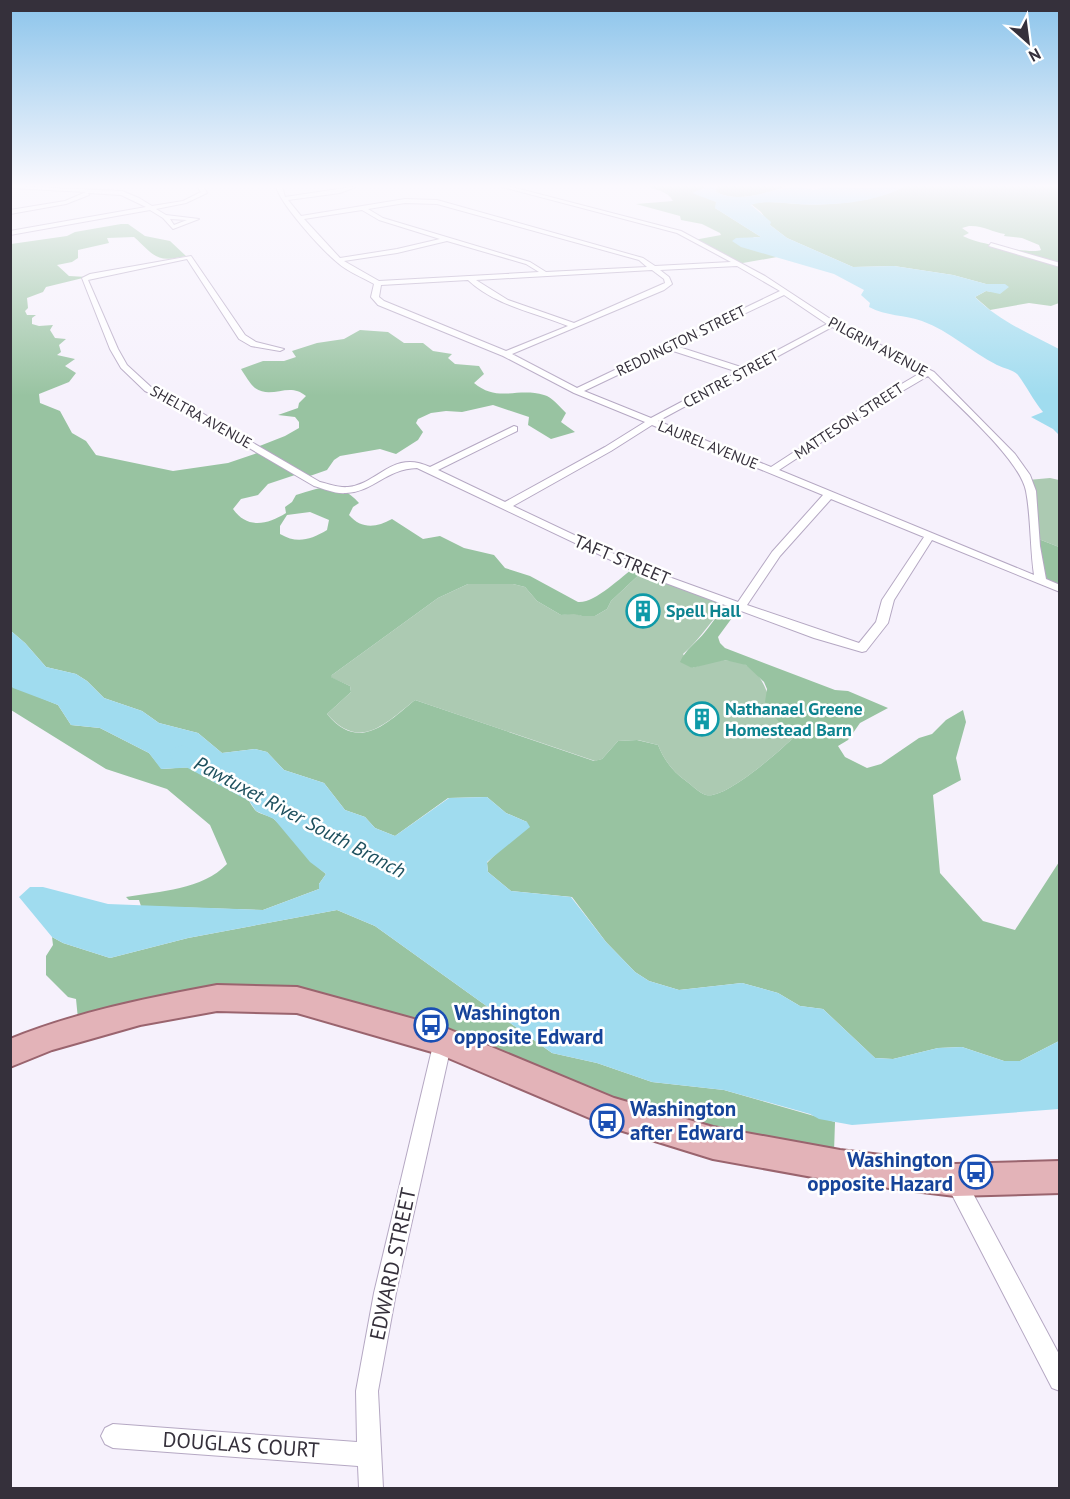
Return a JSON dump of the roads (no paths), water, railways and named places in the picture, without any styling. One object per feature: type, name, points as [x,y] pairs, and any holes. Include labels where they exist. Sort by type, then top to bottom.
[{"type":"main road","points":[[10,1053],[49,1037],[140,1012],[217,998],[297,1000],[443,1041],[613,1113],[713,1143],[840,1166],[955,1180],[1059,1177]]},
{"type":"street","points":[[334,256],[350,270],[378,283],[657,270],[736,264]]},
{"type":"street","points":[[338,260],[365,256]]},
{"type":"street","points":[[504,256],[528,263],[544,275]]},
{"type":"street","points":[[506,354],[662,289],[669,284],[667,278],[657,270],[641,259],[630,256]]},
{"type":"street","name":"PILGRIM AVENUE","points":[[722,256],[786,291],[832,324],[928,372],[947,389],[1012,456],[1025,475],[1031,491],[1035,546],[1041,581]]},
{"type":"street","points":[[1028,256],[1059,265]]},
{"type":"street","name":"SHELTRA AVENUE","points":[[280,349],[254,344],[242,337],[189,257],[84,279],[114,349],[124,366],[148,389],[187,408],[317,484],[338,490],[353,489],[401,465]]},
{"type":"street","points":[[471,279],[478,287],[492,296],[573,325]]},
{"type":"street","name":"LAUREL AVENUE","points":[[378,283],[375,297],[381,303],[506,354],[577,391],[1059,589]]},
{"type":"street","name":"REDDINGTON STREET","points":[[577,391],[786,291]]},
{"type":"street","name":"CENTRE STREET","points":[[504,507],[608,449],[652,421],[832,324]]},
{"type":"street","points":[[670,347],[744,371]]},
{"type":"street","name":"MATTESON STREET","points":[[772,471],[874,404],[928,372]]},
{"type":"street","points":[[431,470],[514,429]]},
{"type":"street","name":"TAFT STREET","points":[[401,465],[419,465],[431,470],[504,507],[640,570],[818,635],[862,648],[882,623],[888,600],[929,537]]},
{"type":"street","points":[[740,607],[776,554],[829,495]]},
{"type":"street","name":"EDWARD STREET","points":[[371,1488],[368,1391],[385,1293],[443,1041]]},
{"type":"street","points":[[955,1180],[1059,1380]]},
{"type":"street","name":"DOUGLAS COURT","points":[[113,1436],[369,1455]]},
{"type":"water","points":[[772,256],[828,256],[853,267],[894,266],[953,275],[986,284],[1005,284],[1009,287],[1000,294],[986,291],[975,297],[1004,320],[1059,349],[1059,435],[1053,429],[1031,417],[1043,412],[1014,372],[987,360],[932,325],[869,307],[870,303],[861,295],[864,290],[834,274]]},
{"type":"water","points":[[11,631],[46,667],[76,674],[87,681],[104,698],[142,711],[159,723],[198,733],[222,753],[255,749],[267,752],[284,770],[324,783],[345,810],[365,817],[375,828],[395,836],[449,798],[487,797],[506,813],[527,822],[530,827],[487,862],[488,872],[511,891],[571,897],[606,942],[635,972],[649,981],[679,990],[742,983],[778,993],[800,1006],[823,1009],[875,1058],[893,1059],[938,1048],[962,1047],[1004,1061],[1020,1061],[1059,1041],[1059,1109],[852,1125],[819,1119],[810,1114],[724,1090],[652,1082],[597,1063],[552,1053],[375,926],[337,910],[188,938],[110,958],[63,943],[52,937],[19,897],[30,887],[43,887],[108,904],[263,910],[319,889],[319,884],[326,874],[310,862],[274,819],[256,811],[242,790],[217,769],[198,767],[161,769],[149,753],[100,728],[71,725],[58,705],[13,688],[10,685]]},
{"type":"waterway","name":"Pawtuxet River South Branch","points":[[182,754],[258,794]]},
{"type":"place","name":"Spell Hall","points":[[643,611]]},
{"type":"place","name":"Nathanael Greene Homestead Barn","points":[[702,719]]},
{"type":"place","name":"Washington opposite Edward","points":[[431,1025]]},
{"type":"place","name":"Washington after Edward","points":[[607,1121]]},
{"type":"place","name":"Washington opposite Hazard","points":[[976,1172]]}]
